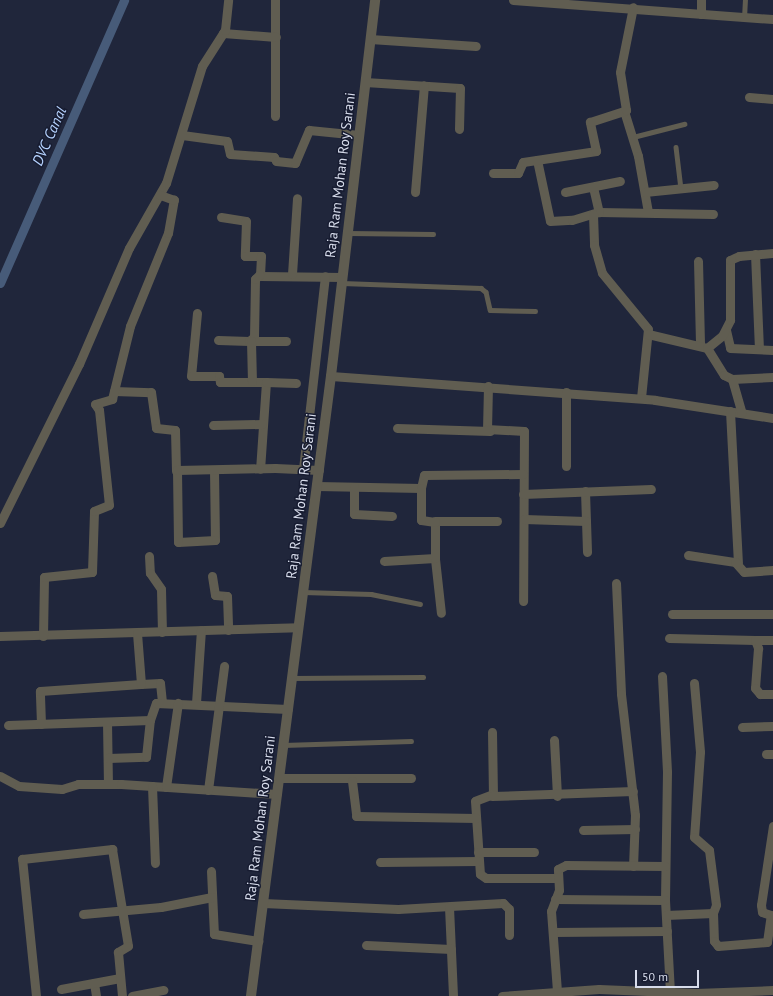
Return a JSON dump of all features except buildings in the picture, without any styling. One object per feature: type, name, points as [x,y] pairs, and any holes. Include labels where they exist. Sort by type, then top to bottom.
[{"type":"street","points":[[0,523],[79,364],[129,248],[160,195],[182,135],[202,66],[223,33],[228,0]]},
{"type":"street","points":[[275,0],[275,116]]},
{"type":"street","name":"Raja Ram Mohan Roy Sarani","points":[[251,996],[331,376],[375,0]]},
{"type":"street","points":[[513,0],[633,7],[744,18],[773,19]]},
{"type":"street","points":[[701,0],[701,14]]},
{"type":"street","points":[[633,7],[620,72],[624,111],[633,137],[648,212]]},
{"type":"street","points":[[223,33],[276,37]]},
{"type":"street","points":[[370,39],[476,46]]},
{"type":"street","points":[[365,82],[460,88],[458,129]]},
{"type":"street","points":[[415,192],[424,85]]},
{"type":"street","points":[[749,97],[773,99]]},
{"type":"street","points":[[493,173],[518,173],[521,162],[596,151],[590,122],[624,111]]},
{"type":"street","points":[[182,135],[227,141],[230,154],[274,157],[276,161],[295,163],[309,130],[359,135]]},
{"type":"street","points":[[538,160],[550,221],[572,220],[596,213],[648,212],[713,214]]},
{"type":"street","points":[[565,192],[620,181]]},
{"type":"street","points":[[645,192],[714,185]]},
{"type":"street","points":[[593,187],[596,213],[594,245],[602,273],[613,290],[633,308],[648,334],[641,398]]},
{"type":"street","points":[[43,636],[44,577],[92,572],[94,511],[109,505],[99,410],[95,404],[111,401],[130,326],[173,213],[174,199],[160,195]]},
{"type":"street","points":[[292,274],[297,198]]},
{"type":"street","points":[[221,217],[246,221],[245,256],[261,256],[259,275],[255,279],[254,334],[250,341],[252,381]]},
{"type":"street","points":[[648,334],[704,346],[726,330],[730,320],[730,260],[755,254],[773,253]]},
{"type":"street","points":[[755,254],[759,349]]},
{"type":"street","points":[[698,261],[704,346],[724,375],[732,379],[773,377]]},
{"type":"street","points":[[259,275],[292,274],[325,276],[342,280]]},
{"type":"street","points":[[303,469],[325,276]]},
{"type":"street","points":[[196,313],[190,376],[219,376],[220,382],[252,381],[296,383]]},
{"type":"street","points":[[726,330],[730,348],[773,350]]},
{"type":"street","points":[[218,340],[286,341]]},
{"type":"street","points":[[331,376],[641,398],[773,418]]},
{"type":"street","points":[[732,379],[742,413]]},
{"type":"street","points":[[260,469],[266,382]]},
{"type":"street","points":[[488,386],[485,426],[490,431]]},
{"type":"street","points":[[114,391],[151,392],[156,428],[175,430],[178,542],[212,542],[214,470]]},
{"type":"street","points":[[566,392],[566,466]]},
{"type":"street","points":[[730,411],[738,563],[744,572],[773,570]]},
{"type":"street","points":[[213,425],[262,424]]},
{"type":"street","points":[[397,428],[524,432],[523,601]]},
{"type":"street","points":[[176,471],[260,469],[319,470]]},
{"type":"street","points":[[497,521],[421,520],[421,488],[424,475],[523,474]]},
{"type":"street","points":[[317,486],[421,488]]},
{"type":"street","points":[[354,487],[354,514],[392,516]]},
{"type":"street","points":[[523,494],[651,489]]},
{"type":"street","points":[[585,491],[587,552]]},
{"type":"street","points":[[524,519],[586,521]]},
{"type":"street","points":[[435,521],[435,559],[441,613]]},
{"type":"street","points":[[688,555],[738,563]]},
{"type":"street","points":[[149,556],[150,573],[161,589],[162,632]]},
{"type":"street","points":[[384,560],[435,559]]},
{"type":"street","points":[[212,576],[215,595],[227,596],[228,630]]},
{"type":"street","points":[[616,583],[621,694],[633,791],[635,828],[633,866]]},
{"type":"street","points":[[672,614],[773,614]]},
{"type":"street","points":[[0,636],[298,628]]},
{"type":"street","points":[[196,703],[201,630]]},
{"type":"street","points":[[136,633],[141,684]]},
{"type":"street","points":[[669,638],[773,640]]},
{"type":"street","points":[[755,640],[758,648],[755,688],[760,694],[773,694]]},
{"type":"street","points":[[208,790],[224,666]]},
{"type":"street","points":[[662,676],[667,764],[664,900],[670,993]]},
{"type":"street","points":[[41,724],[40,692],[160,683],[162,703]]},
{"type":"street","points":[[694,683],[700,752],[694,837],[709,850],[716,905],[713,913],[714,941],[718,946],[763,943],[770,939],[771,915],[762,912],[761,905],[773,826]]},
{"type":"street","points":[[108,758],[146,757],[150,720],[155,703],[220,704],[288,709]]},
{"type":"street","points":[[166,787],[178,703]]},
{"type":"street","points":[[8,725],[150,720]]},
{"type":"street","points":[[107,722],[108,784]]},
{"type":"street","points":[[742,727],[773,726]]},
{"type":"street","points":[[492,732],[492,796]]},
{"type":"street","points":[[554,740],[557,796]]},
{"type":"street","points":[[0,776],[28,786],[62,789],[78,784],[108,784],[277,794]]},
{"type":"street","points":[[279,778],[352,780],[411,778]]},
{"type":"street","points":[[352,780],[356,816],[476,818]]},
{"type":"street","points":[[152,786],[155,863]]},
{"type":"street","points":[[558,878],[486,878],[480,874],[476,818],[477,798],[492,796],[557,796],[633,791]]},
{"type":"street","points":[[583,830],[635,828]]},
{"type":"street","points":[[36,996],[24,857],[114,850],[128,946],[118,952],[122,996]]},
{"type":"street","points":[[380,862],[534,852]]},
{"type":"street","points":[[553,993],[553,932],[551,906],[555,899],[558,869],[566,865],[665,866]]},
{"type":"street","points":[[211,870],[214,934],[258,940]]},
{"type":"street","points":[[82,914],[160,907],[212,897]]},
{"type":"street","points":[[555,899],[664,900]]},
{"type":"street","points":[[263,903],[373,909],[506,904],[509,935]]},
{"type":"street","points":[[449,907],[453,996]]},
{"type":"street","points":[[666,915],[713,913]]},
{"type":"street","points":[[553,932],[667,932]]},
{"type":"street","points":[[366,945],[451,948]]},
{"type":"street","points":[[61,990],[120,978]]},
{"type":"street","points":[[94,983],[96,996]]},
{"type":"street","points":[[502,996],[617,988],[696,995],[772,992]]},
{"type":"street","points":[[132,996],[155,990]]},
{"type":"lane","points":[[744,18],[745,0]]},
{"type":"lane","points":[[633,137],[684,124]]},
{"type":"lane","points":[[676,147],[681,189]]},
{"type":"lane","points":[[348,233],[433,234]]},
{"type":"lane","points":[[342,280],[481,288],[486,292],[490,310],[535,311]]},
{"type":"lane","points":[[303,592],[371,594],[420,604]]},
{"type":"lane","points":[[292,678],[423,677]]},
{"type":"lane","points":[[283,745],[411,741]]},
{"type":"waterway","name":"DVC Canal","points":[[0,283],[124,0]]}]
